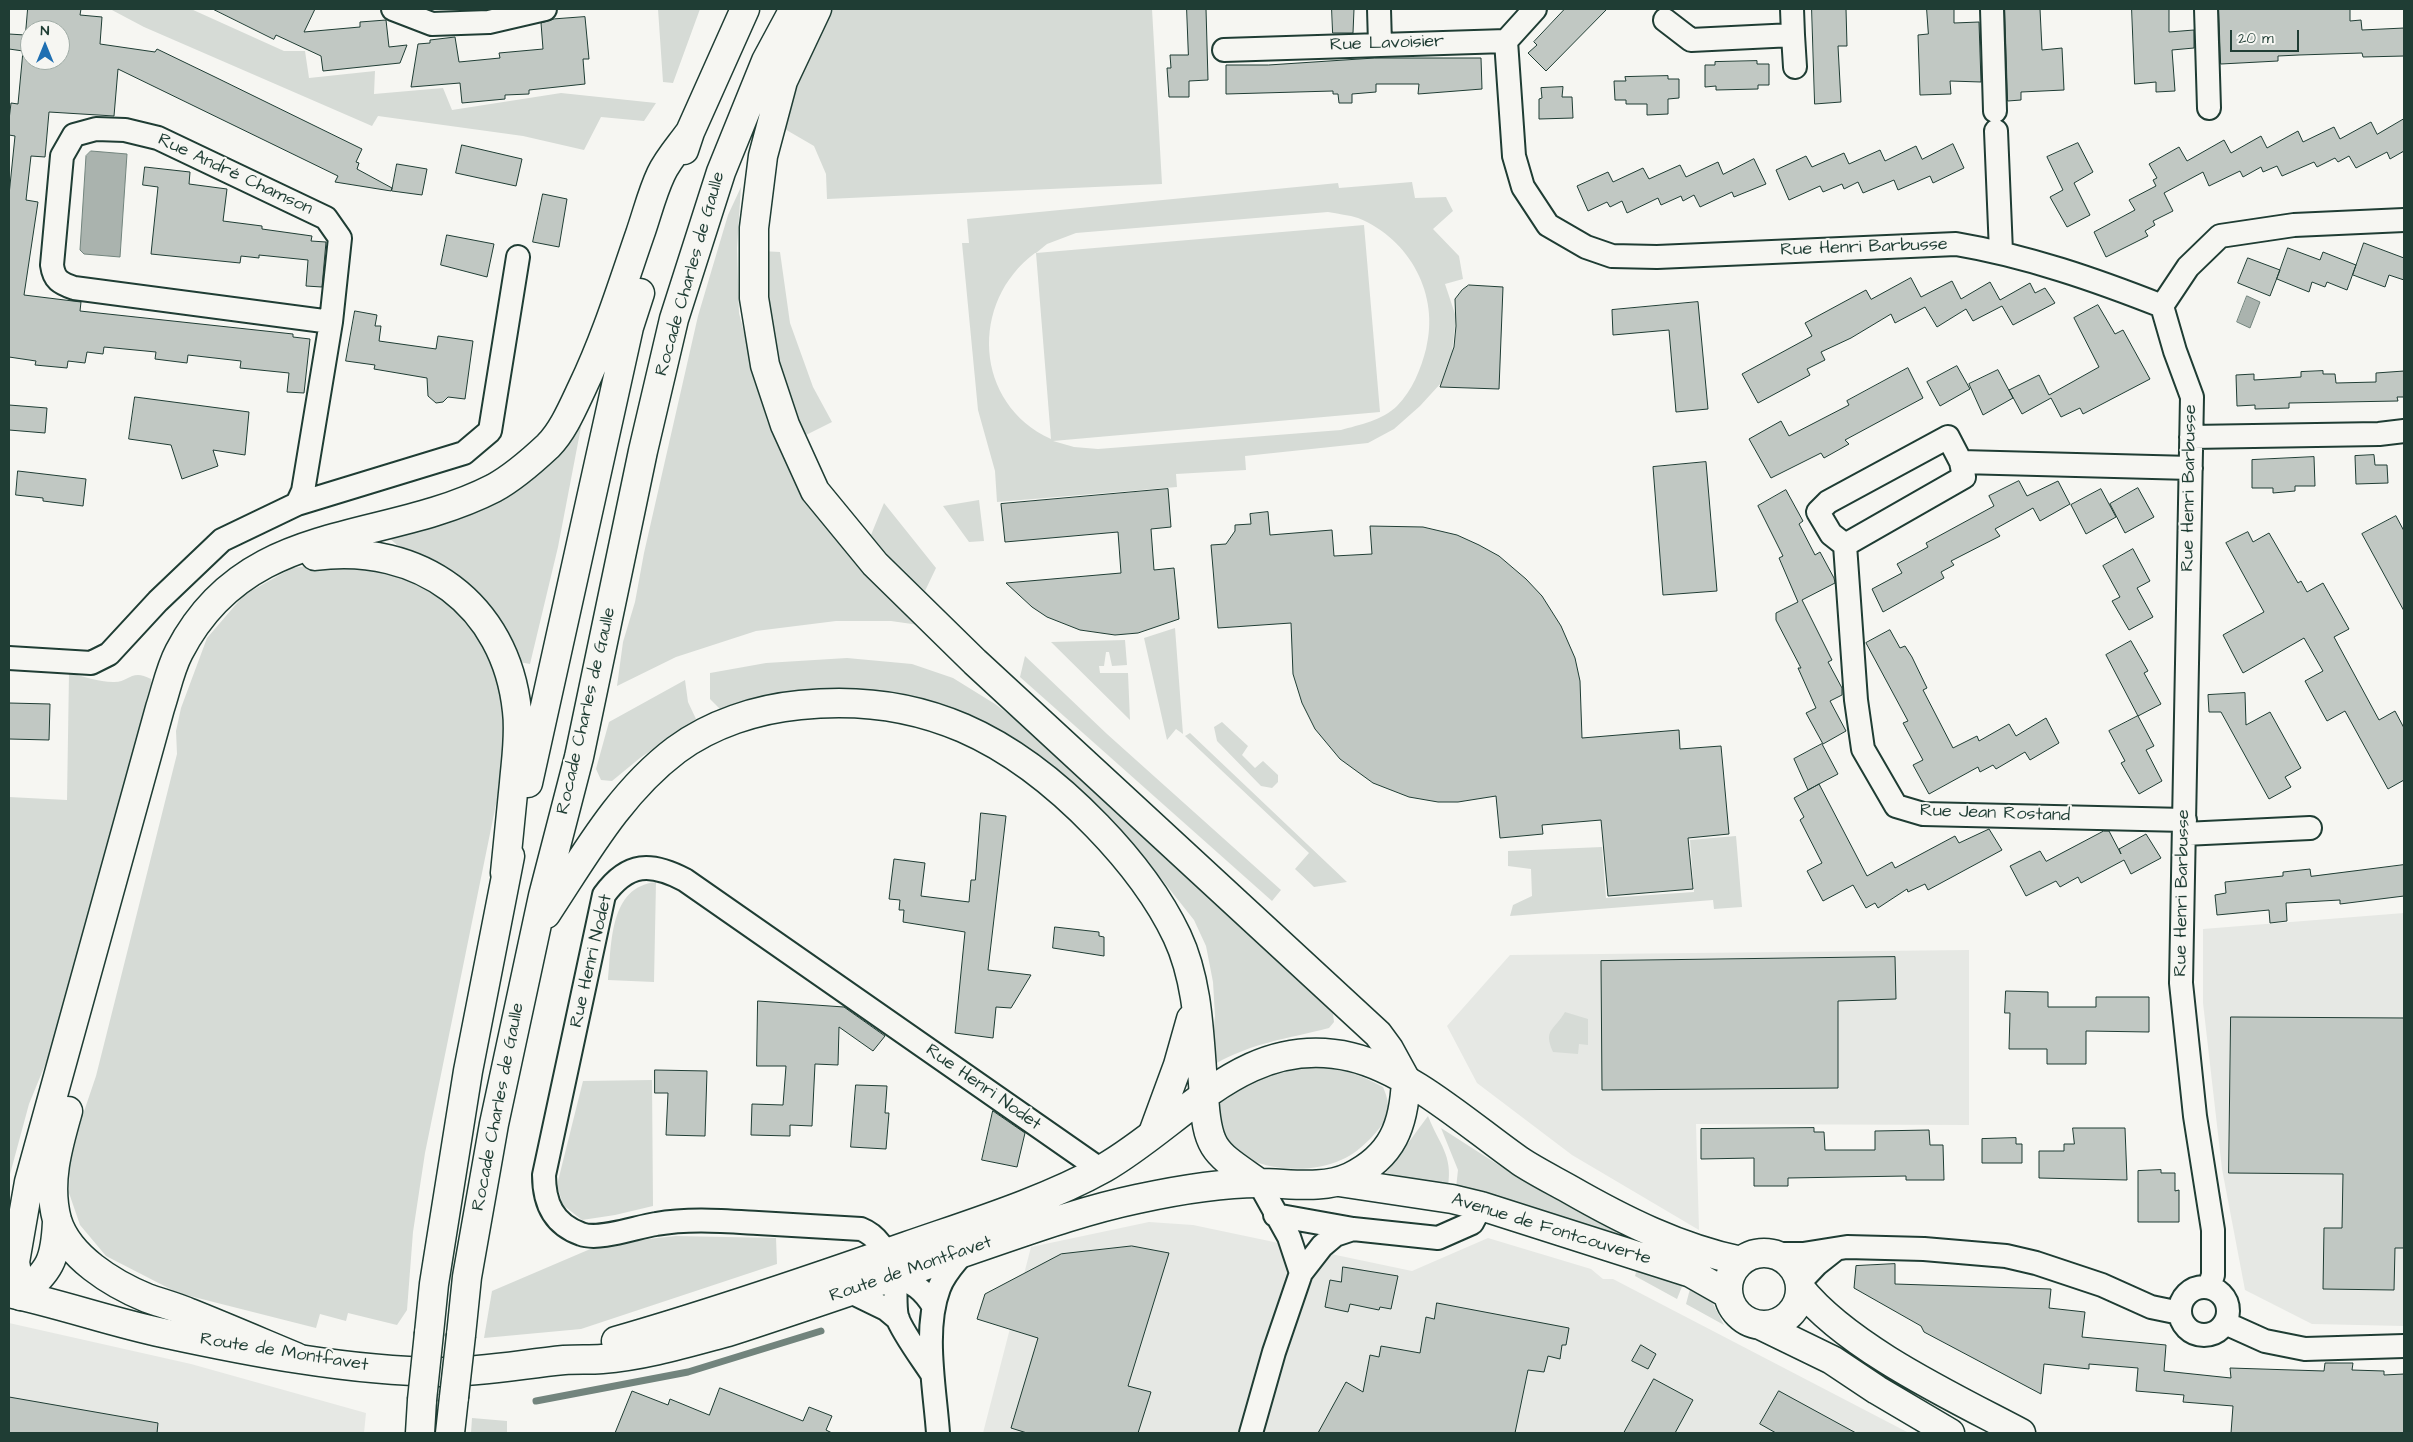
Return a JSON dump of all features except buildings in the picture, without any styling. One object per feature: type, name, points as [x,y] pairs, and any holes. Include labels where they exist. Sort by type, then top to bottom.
[{"type":"main road","name":"Rocade Charles de Gaulle","points":[[420,1433],[434,1284],[467,1081],[505,873],[535,756],[629,327],[690,132],[745,9]]},
{"type":"main road","name":"Rocade Charles de Gaulle","points":[[450,1433],[467,1277],[483,1179],[536,930],[579,757],[643,451],[674,319],[721,172],[766,61],[794,9]]},
{"type":"main road","points":[[536,930],[604,824],[624,798],[677,749],[703,733],[732,721],[769,710],[817,703],[876,704],[906,708],[941,719],[996,743],[1043,775],[1119,849],[1156,896],[1178,938],[1189,967],[1195,1005],[1207,1131],[1212,1145],[1222,1156],[1258,1182],[1296,1185],[1339,1182],[1364,1168],[1382,1153],[1391,1143],[1402,1122],[1406,1080],[1389,1049],[1378,1034],[969,656],[874,564],[815,491],[785,425],[765,365],[754,298],[754,228],[763,156],[784,81],[817,9]]},
{"type":"main road","points":[[15,1295],[15,1262],[29,1182],[160,708],[178,654],[192,629],[232,585],[258,567],[311,544],[462,502],[496,487],[520,470],[550,444],[571,411],[610,327],[661,173],[690,132]]},
{"type":"main road","points":[[15,1295],[45,1273],[52,1260],[56,1245],[58,1222],[52,1184],[60,1142],[164,736],[186,672],[199,644],[218,616],[256,582],[280,568],[309,557],[337,553],[370,555],[403,562],[433,575],[458,592],[474,607],[490,630],[504,658],[517,709],[519,735],[505,873]]},
{"type":"main road","points":[[1153,1133],[1178,1065],[1195,1005]]},
{"type":"main road","points":[[1204,1095],[1229,1078],[1251,1067],[1280,1057],[1306,1052],[1352,1057],[1406,1080]]},
{"type":"main road","name":"Avenue de Fontcouverte","points":[[1406,1080],[1524,1163],[1592,1202],[1642,1228],[1698,1251],[1740,1261]]},
{"type":"main road","name":"Route de Montfavet","points":[[15,1295],[161,1333],[256,1352],[391,1369],[440,1372],[472,1371],[565,1360],[603,1360],[673,1346],[728,1332],[849,1291],[890,1265],[1101,1170],[1127,1154],[1204,1095]]},
{"type":"main road","points":[[9,1233],[29,1182]]},
{"type":"main road","name":"Route de Montfavet","points":[[565,1360],[599,1346],[890,1265],[963,1253],[1098,1208],[1187,1190],[1258,1182]]},
{"type":"main road","name":"Avenue de Fontcouverte","points":[[1339,1182],[1452,1199],[1481,1206],[1691,1272],[1728,1294]]},
{"type":"main road","points":[[58,1222],[70,1244],[103,1275],[146,1297],[187,1311],[296,1357]]},
{"type":"main road","points":[[1950,1433],[1877,1390],[1832,1360],[1760,1325],[1751,1323],[1735,1312],[1728,1294],[1730,1276],[1740,1261],[1751,1255],[1762,1253],[1774,1254],[1791,1264],[1800,1285],[1814,1305],[1833,1321],[1882,1356],[2021,1433]]},
{"type":"main road","points":[[1760,1325],[1773,1324],[1784,1319],[1793,1311],[1799,1300],[1800,1285]]},
{"type":"street","points":[[393,9],[432,24],[489,22],[545,9]]},
{"type":"street","points":[[1380,9],[1380,44]]},
{"type":"street","points":[[1506,41],[1535,9]]},
{"type":"street","points":[[1792,9],[1795,67]]},
{"type":"street","points":[[1992,9],[2001,252]]},
{"type":"street","points":[[2206,9],[2210,108]]},
{"type":"street","points":[[1665,20],[1691,40],[1793,35]]},
{"type":"street","name":"Rue Lavoisier","points":[[1224,50],[1506,41]]},
{"type":"street","name":"Rue Henri Barbusse","points":[[1506,41],[1514,156],[1523,187],[1548,224],[1586,248],[1612,256],[1657,257],[1956,244],[2001,252],[2117,288],[2162,306],[2175,351],[2192,397],[2181,983],[2195,1116],[2212,1230],[2213,1275],[2209,1288]]},
{"type":"street","name":"Rue André Chamson","points":[[297,504],[304,491],[331,322],[340,238],[326,218],[158,138],[125,130],[96,129],[74,135],[62,156],[52,265],[54,277],[61,284],[74,288],[331,322]]},
{"type":"street","points":[[2162,306],[2188,267],[2220,236],[2294,225],[2404,220]]},
{"type":"street","points":[[9,658],[91,663],[110,654],[158,601],[222,540],[297,504],[464,454],[490,430],[518,257]]},
{"type":"street","points":[[2191,437],[2379,434],[2404,431]]},
{"type":"street","points":[[1948,437],[1961,462],[1964,477],[1845,545],[1831,534],[1818,512],[1828,502],[1948,437]]},
{"type":"street","points":[[1961,462],[2191,468]]},
{"type":"street","name":"Rue Jean Rostand","points":[[1845,545],[1856,700],[1863,749],[1896,806],[1923,814],[2185,827],[2310,828]]},
{"type":"street","name":"Rue Henri Nodet","points":[[890,1265],[877,1238],[861,1229],[720,1221],[680,1221],[601,1235],[583,1235],[566,1228],[555,1218],[544,1192],[544,1175],[604,895],[614,880],[627,872],[646,867],[666,870],[685,880],[1101,1170]]},
{"type":"street","points":[[1258,1182],[1275,1216],[1289,1237],[1301,1272]]},
{"type":"street","points":[[1275,1216],[1353,1229],[1438,1238],[1472,1223],[1481,1206]]},
{"type":"street","points":[[1251,1433],[1274,1352],[1301,1272],[1322,1246],[1335,1235],[1353,1229]]},
{"type":"street","points":[[1774,1254],[1803,1254],[1837,1248],[1924,1249],[2006,1256],[2036,1263],[2102,1285],[2151,1307],[2180,1313]]},
{"type":"street","points":[[1800,1285],[1817,1264],[1837,1248]]},
{"type":"street","points":[[938,1433],[932,1374],[934,1307],[939,1287],[947,1271],[963,1253]]},
{"type":"street","points":[[890,1265],[925,1292],[934,1307]]},
{"type":"street","points":[[890,1265],[898,1319]]},
{"type":"street","points":[[2202,1287],[2209,1288],[2216,1290],[2226,1301],[2228,1316],[2225,1324],[2214,1333],[2198,1335],[2185,1327],[2180,1313],[2180,1305],[2188,1293],[2202,1287]]},
{"type":"street","points":[[849,1291],[886,1309],[898,1319],[932,1374]]},
{"type":"street","points":[[2225,1324],[2265,1341],[2306,1349],[2404,1346]]},
{"type":"shaded area","points":[[110,9],[191,9],[284,51],[305,51],[309,78],[375,71],[374,94],[443,88],[452,110],[561,93],[656,103],[644,121],[601,117],[584,150],[523,136],[378,116],[372,126],[144,27]]},
{"type":"shaded area","points":[[658,9],[700,9],[673,83],[663,82]]},
{"type":"shaded area","points":[[830,9],[1152,9],[1162,184],[827,199],[826,174],[814,146],[783,128],[808,53]]},
{"type":"shaded area","points":[[91,151],[127,154],[120,257],[84,254],[80,250],[86,156]]},
{"type":"shaded area","points":[[1412,182],[1415,198],[1446,197],[1453,211],[1433,229],[1459,256],[1463,279],[1445,284],[1456,317],[1452,352],[1441,383],[1420,406],[1394,429],[1368,443],[1245,456],[1246,470],[1176,474],[1177,487],[997,502],[995,471],[978,410],[962,243],[969,243],[967,219],[1338,183],[1339,188]],"holes":[[[1328,212],[1355,217],[1376,227],[1393,240],[1406,254],[1417,271],[1429,309],[1429,329],[1424,357],[1411,387],[1397,406],[1385,415],[1341,430],[1098,449],[1074,447],[1053,441],[1380,412],[1364,225],[1036,253],[1047,244],[1076,233]],[[1035,253],[1051,439],[1025,423],[1007,402],[995,378],[989,351],[991,324],[999,298],[1014,274]]]},
{"type":"shaded area","points":[[741,187],[737,248],[739,313],[767,421],[793,473],[919,625],[891,621],[836,621],[756,631],[676,657],[617,686],[623,642],[635,602],[644,553],[698,316],[728,215]]},
{"type":"shaded area","points":[[761,251],[780,252],[790,323],[813,387],[832,422],[804,436],[779,376]]},
{"type":"shaded area","points":[[2247,296],[2260,302],[2250,328],[2237,322]]},
{"type":"shaded area","points":[[575,422],[581,427],[558,547],[530,664],[514,661],[456,578],[421,555],[397,545],[386,535],[423,524]]},
{"type":"shaded area","points":[[979,500],[984,541],[969,542],[943,506]]},
{"type":"shaded area","points":[[884,503],[936,568],[925,591],[896,565],[871,535]]},
{"type":"shaded area","points":[[345,561],[398,569],[415,577],[431,586],[446,598],[472,625],[491,658],[497,675],[503,705],[506,755],[425,1153],[413,1232],[407,1310],[397,1325],[348,1313],[346,1321],[320,1314],[316,1328],[178,1293],[106,1256],[80,1225],[69,1193],[70,1153],[96,1076],[177,754],[176,731],[181,708],[207,638],[244,595],[292,568]]},
{"type":"shaded area","points":[[1175,628],[1183,734],[1176,729],[1167,740],[1144,638]]},
{"type":"shaded area","points":[[1125,640],[1127,665],[1112,666],[1109,652],[1106,652],[1104,666],[1099,666],[1100,673],[1128,673],[1130,720],[1051,642]]},
{"type":"shaded area","points":[[1025,656],[1107,734],[1281,890],[1272,901],[1020,677]]},
{"type":"shaded area","points":[[847,658],[912,664],[953,678],[995,704],[1062,754],[1332,1006],[1334,1022],[1329,1028],[1257,1046],[1215,1064],[1211,1056],[1215,1016],[1213,982],[1206,946],[1194,920],[1140,852],[1100,810],[973,718],[931,702],[881,691],[828,690],[767,698],[720,709],[710,699],[710,673],[766,663]]},
{"type":"shaded area","points":[[69,673],[108,682],[118,682],[134,675],[144,676],[151,679],[153,691],[127,771],[93,911],[61,1026],[29,1104],[9,1178],[9,797],[67,800]]},
{"type":"shaded area","points":[[685,680],[688,702],[696,719],[640,758],[612,781],[601,780],[596,769],[609,722]]},
{"type":"shaded area","points":[[1222,722],[1248,746],[1242,755],[1255,768],[1263,761],[1278,775],[1278,782],[1272,788],[1261,786],[1217,741],[1214,727]]},
{"type":"shaded area","points":[[1190,733],[1347,882],[1314,887],[1295,869],[1309,853],[1185,736]]},
{"type":"shaded area","points":[[1736,836],[1742,907],[1714,909],[1713,900],[1510,916],[1513,905],[1532,896],[1531,869],[1508,866],[1508,851],[1602,847],[1606,898],[1694,892],[1690,840]]},
{"type":"shaded area","points":[[656,882],[654,982],[608,980],[613,934],[621,905],[629,894],[641,886]]},
{"type":"shaded area","points":[[2404,913],[2404,1326],[2312,1324],[2245,1290],[2222,1169],[2203,1003],[2203,929]]},
{"type":"shaded area","points":[[1969,950],[1969,1125],[1696,1124],[1699,1230],[1572,1155],[1477,1083],[1447,1026],[1510,955]]},
{"type":"shaded area","points":[[1565,1012],[1588,1019],[1588,1045],[1579,1044],[1578,1054],[1553,1052],[1550,1044],[1551,1030]]},
{"type":"shaded area","points":[[1302,1067],[1344,1071],[1363,1077],[1383,1087],[1388,1108],[1385,1120],[1377,1132],[1361,1148],[1341,1160],[1309,1168],[1273,1167],[1255,1162],[1240,1154],[1228,1143],[1220,1129],[1218,1114],[1222,1100],[1237,1087],[1247,1082],[1270,1074]]},
{"type":"shaded area","points":[[652,1080],[653,1206],[582,1220],[563,1205],[557,1185],[583,1081]]},
{"type":"shaded area","points":[[1428,1116],[1447,1158],[1449,1166],[1448,1186],[1386,1173]]},
{"type":"shaded area","points":[[1441,1128],[1511,1173],[1648,1244],[1646,1248],[1499,1197],[1456,1188],[1458,1170]]},
{"type":"shaded area","points":[[1149,1222],[1193,1225],[1412,1271],[1488,1238],[1591,1269],[1603,1279],[1613,1279],[1909,1433],[983,1433],[1031,1247]]},
{"type":"shaded area","points":[[676,1236],[776,1238],[777,1264],[581,1329],[484,1338],[492,1291],[602,1244]]},
{"type":"shaded area","points":[[1637,1269],[1683,1284],[1677,1299],[1635,1276]]},
{"type":"shaded area","points":[[1694,1288],[1708,1294],[1724,1325],[1686,1304],[1690,1289]]},
{"type":"shaded area","points":[[9,1323],[191,1364],[366,1413],[364,1433],[9,1433]]},
{"type":"shaded area","points":[[472,1418],[507,1421],[507,1433],[471,1433]]},
{"type":"waterway","points":[[536,1401],[688,1372],[821,1331]]}]
